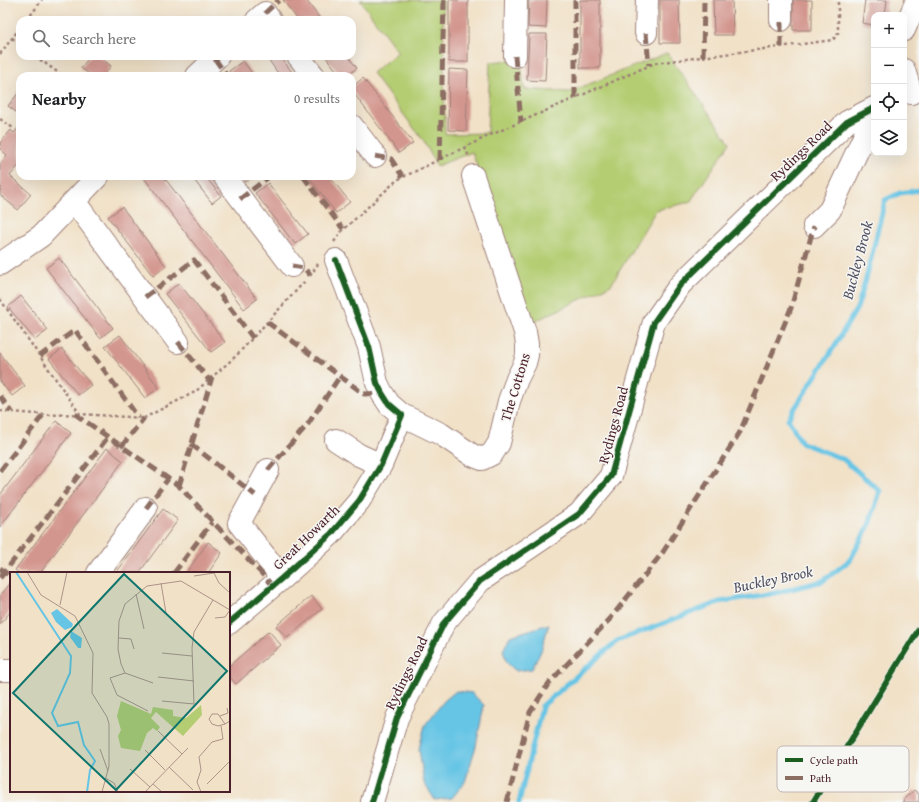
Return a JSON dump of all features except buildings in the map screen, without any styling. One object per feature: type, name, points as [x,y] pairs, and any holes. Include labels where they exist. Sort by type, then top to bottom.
[{"type":"street","points":[[515,56],[516,0]]},
{"type":"street","points":[[646,33],[647,0]]},
{"type":"street","points":[[907,23],[917,0]]},
{"type":"street","points":[[201,72],[214,60]]},
{"type":"street","points":[[301,60],[311,72]]},
{"type":"street","points":[[907,79],[911,92]]},
{"type":"street","name":"Rydings Road","points":[[372,802],[397,718],[444,623],[480,581],[579,514],[611,476],[654,322],[680,284],[847,122],[871,110]]},
{"type":"street","points":[[814,226],[830,210],[872,120]]},
{"type":"street","points":[[356,131],[375,156]]},
{"type":"street","name":"The Cottons","points":[[402,415],[441,434],[472,455],[482,458],[492,454],[499,443],[509,401],[525,363],[527,355],[525,332],[473,176]]},
{"type":"street","points":[[0,264],[41,236],[94,180]]},
{"type":"street","points":[[227,180],[292,266]]},
{"type":"street","points":[[74,201],[178,342]]},
{"type":"street","points":[[336,260],[369,347],[376,383],[389,404],[402,415]]},
{"type":"street","name":"Great Howarth","points":[[230,622],[331,534],[359,501],[381,466],[402,415]]},
{"type":"street","points":[[336,440],[359,455],[381,466]]},
{"type":"street","points":[[268,470],[239,523],[282,578]]},
{"type":"street","points":[[99,572],[146,508]]},
{"type":"path","points":[[29,16],[42,0]]},
{"type":"path","points":[[0,54],[16,33]]},
{"type":"path","points":[[12,38],[16,41]]},
{"type":"path","points":[[41,60],[57,72]]},
{"type":"path","points":[[0,119],[13,128]]},
{"type":"path","points":[[0,299],[80,414]]},
{"type":"path","points":[[0,411],[50,415],[80,414],[144,418]]},
{"type":"green space","points":[[360,0],[443,0],[445,134],[487,133],[490,62],[521,59],[524,89],[569,92],[667,53],[730,143],[690,202],[656,210],[611,285],[533,322],[472,152],[437,166],[423,140],[372,73],[398,52]]},
{"type":"water","points":[[549,624],[541,651],[532,669],[516,671],[507,663],[503,650],[510,636]]},
{"type":"water","points":[[456,691],[472,693],[484,705],[476,746],[465,782],[452,798],[435,800],[424,783],[419,749],[425,725],[444,701]]},
{"type":"waterway","name":"Buckley Brook","points":[[519,802],[542,706],[617,641],[719,602],[775,593],[823,581],[850,560],[869,525],[880,491],[843,459],[802,443],[788,419],[857,308],[866,279],[885,200],[900,193],[919,190]]},
{"type":"marked path","points":[[265,13],[279,0]]},
{"type":"marked path","points":[[440,160],[444,0]]},
{"type":"marked path","points":[[575,0],[575,98]]},
{"type":"marked path","points":[[703,57],[704,0]]},
{"type":"marked path","points":[[781,20],[781,47]]},
{"type":"marked path","points":[[646,33],[649,65]]},
{"type":"marked path","points":[[515,56],[521,122]]},
{"type":"marked path","points":[[216,60],[224,72]]},
{"type":"marked path","points":[[375,156],[391,159],[403,177]]},
{"type":"marked path","points":[[240,199],[265,180]]},
{"type":"marked path","points":[[306,180],[343,229]]},
{"type":"marked path","points":[[507,802],[530,712],[549,683],[610,619],[663,552],[740,432],[791,308],[814,226]]},
{"type":"marked path","points":[[145,297],[194,260],[253,338]]},
{"type":"marked path","points":[[292,266],[304,268],[310,275]]},
{"type":"marked path","points":[[267,322],[364,394],[382,393]]},
{"type":"marked path","points":[[40,356],[75,330],[138,417]]},
{"type":"marked path","points":[[178,342],[209,380]]},
{"type":"marked path","points":[[268,470],[308,424],[340,376]]},
{"type":"marked path","points":[[179,486],[212,377]]},
{"type":"marked path","points":[[0,396],[11,412]]},
{"type":"marked path","points":[[75,414],[179,486],[272,586]]},
{"type":"marked path","points":[[0,471],[43,415]]},
{"type":"marked path","points":[[121,447],[144,418]]},
{"type":"marked path","points":[[0,578],[108,437]]},
{"type":"marked path","points":[[191,444],[255,495]]},
{"type":"marked path","points":[[146,508],[168,479]]},
{"type":"marked path","points":[[175,572],[212,522]]},
{"type":"marked path","points":[[0,568],[10,576]]},
{"type":"cycle path","points":[[372,802],[397,718],[444,623],[480,581],[579,514],[611,476],[654,322],[680,285],[847,122],[871,110]]},
{"type":"cycle path","points":[[230,622],[331,534],[359,501],[381,465],[402,415],[389,404],[377,383],[369,347],[336,260]]},
{"type":"cycle path","points":[[847,746],[919,629]]},
{"type":"cycle path","points":[[813,802],[819,792]]}]
